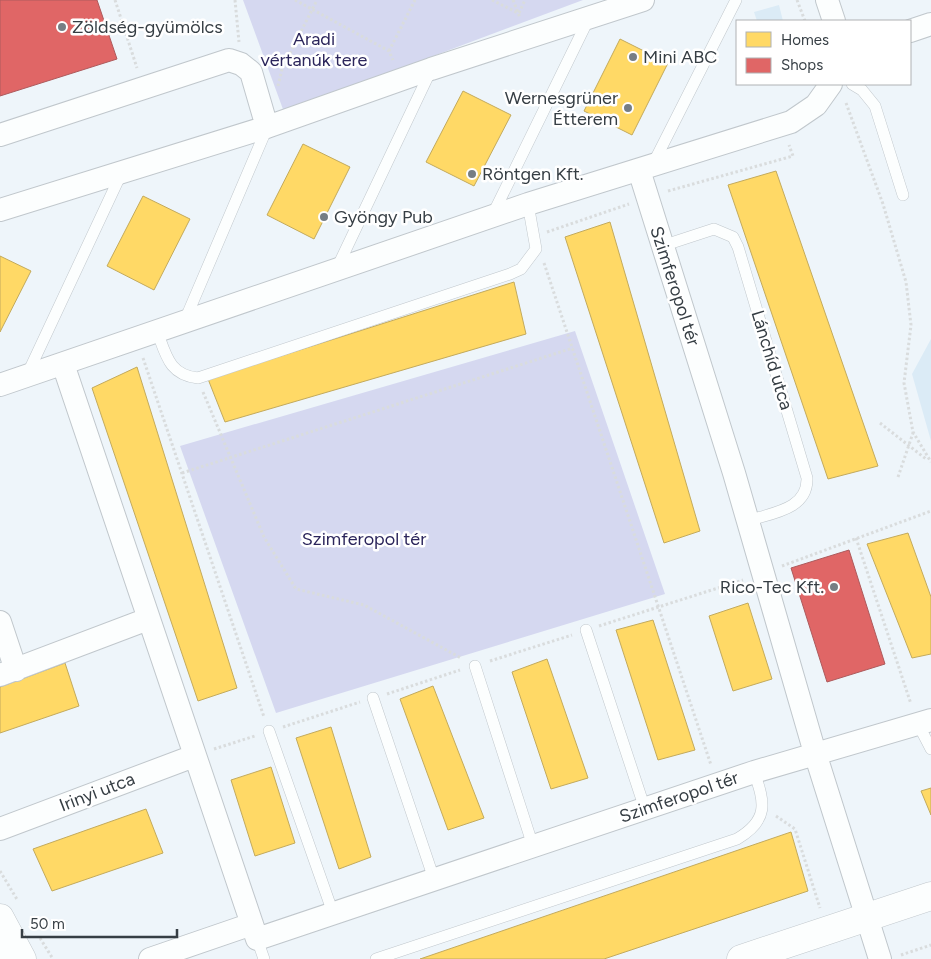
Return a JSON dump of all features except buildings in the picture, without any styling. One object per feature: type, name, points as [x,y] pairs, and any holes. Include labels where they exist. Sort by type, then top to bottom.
[{"type":"street","points":[[0,210],[123,170],[267,127],[431,69],[643,0]]},
{"type":"street","points":[[827,0],[834,20]]},
{"type":"street","points":[[911,31],[931,24]]},
{"type":"street","points":[[0,134],[229,60],[241,64],[251,72],[267,127]]},
{"type":"street","points":[[0,386],[492,216],[791,122],[816,105],[830,85]]},
{"type":"street","name":"Szimferopol tér","points":[[258,941],[333,913],[815,753],[747,521],[647,198],[646,168]]},
{"type":"street","points":[[63,364],[258,941],[150,959]]},
{"type":"street","points":[[0,622],[8,672],[148,620]]},
{"type":"street","points":[[888,958],[866,916],[815,753],[924,722]]},
{"type":"street","name":"Irinyi utca","points":[[0,829],[194,756]]},
{"type":"street","points":[[741,959],[931,896]]},
{"type":"street","points":[[0,918],[14,956]]},
{"type":"lane","points":[[646,168],[736,0]]},
{"type":"lane","points":[[492,216],[589,18]]},
{"type":"lane","points":[[337,270],[431,69]]},
{"type":"lane","points":[[854,85],[862,90],[875,106],[903,194]]},
{"type":"lane","points":[[185,322],[267,127]]},
{"type":"lane","points":[[27,376],[123,170]]},
{"type":"lane","points":[[157,331],[169,363],[187,377],[198,378],[510,274],[521,269],[536,249],[528,204]]},
{"type":"lane","name":"Lánchíd utca","points":[[662,246],[714,229],[732,237],[738,246],[807,478],[804,494],[798,502],[789,508],[747,521]]},
{"type":"lane","points":[[586,630],[645,809]]},
{"type":"lane","points":[[475,666],[533,846]]},
{"type":"lane","points":[[373,698],[434,879]]},
{"type":"lane","points":[[924,722],[931,749]]},
{"type":"lane","points":[[269,732],[333,913]]},
{"type":"lane","points":[[376,959],[737,839],[754,826],[763,807],[763,797],[754,772]]},
{"type":"path","points":[[115,0],[144,88]]},
{"type":"path","points":[[235,0],[241,64]]},
{"type":"path","points":[[295,0],[389,51],[415,0]]},
{"type":"path","points":[[282,69],[317,0]]},
{"type":"path","points":[[492,0],[518,14]]},
{"type":"path","points":[[513,0],[518,14]]},
{"type":"path","points":[[518,14],[525,0]]},
{"type":"path","points":[[797,0],[805,20]]},
{"type":"path","points":[[846,103],[883,204],[906,282],[911,326],[904,383],[914,432],[930,461]]},
{"type":"path","points":[[717,785],[535,236],[647,198],[792,156]]},
{"type":"path","points":[[136,339],[269,732]]},
{"type":"path","points":[[182,473],[229,456],[573,348]]},
{"type":"path","points":[[198,378],[264,537],[296,588],[364,605],[475,666]]},
{"type":"path","points":[[880,422],[930,461]]},
{"type":"path","points":[[898,477],[914,432]]},
{"type":"path","points":[[194,756],[762,574],[931,511]]},
{"type":"path","points":[[856,538],[924,722]]},
{"type":"path","points":[[763,807],[796,829],[827,930]]},
{"type":"path","points":[[888,958],[931,945]]},
{"type":"shaded area","points":[[779,5],[783,20],[757,20],[754,12]]},
{"type":"shaded area","points":[[931,339],[931,441],[912,374]]},
{"type":"green space","name":"Aradi vértanúk tere","points":[[243,0],[583,0],[284,112]]},
{"type":"green space","name":"Szimferopol tér","points":[[575,331],[665,594],[276,713],[180,446]]},
{"type":"place","name":"Zöldség-gyümölcs","points":[[62,27]]},
{"type":"place","name":"Mini ABC","points":[[633,57]]},
{"type":"place","name":"Wernesgrüner Étterem","points":[[628,108]]},
{"type":"place","name":"Röntgen Kft.","points":[[472,174]]},
{"type":"place","name":"Gyöngy Pub","points":[[324,217]]},
{"type":"place","name":"Rico-Tec Kft.","points":[[834,587]]}]
